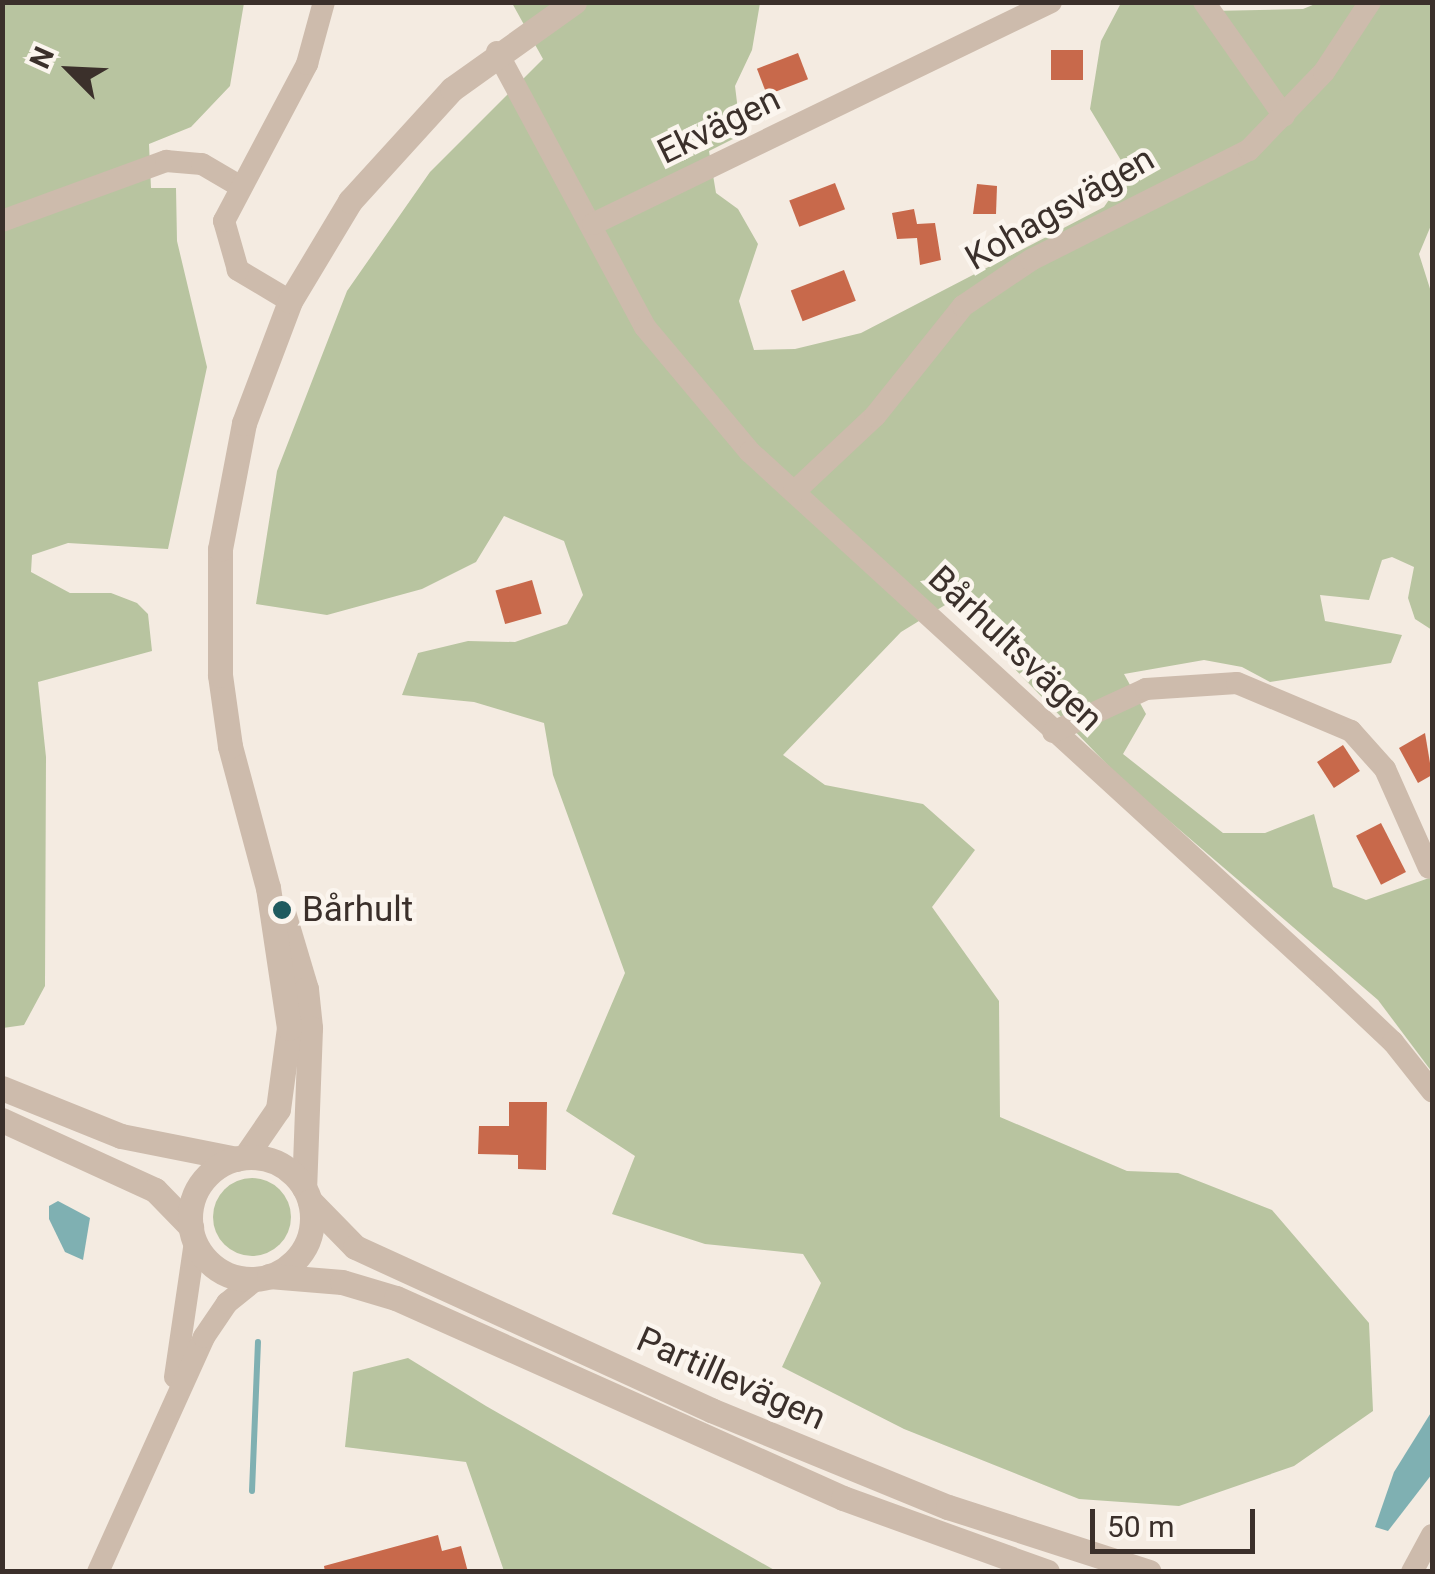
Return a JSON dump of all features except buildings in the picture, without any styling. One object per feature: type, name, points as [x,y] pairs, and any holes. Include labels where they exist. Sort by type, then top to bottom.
[{"type":"street","points":[[290,302],[252,282],[230,255],[224,221],[238,185],[306,64],[324,2]]},
{"type":"street","points":[[98,1572],[171,1401],[218,1314],[305,1247],[306,989],[268,888],[230,746],[218,606],[220,548],[244,423],[290,302],[350,200],[389,152],[497,52],[574,2]]},
{"type":"street","name":"Ekvägen","points":[[593,224],[1051,2]]},
{"type":"street","points":[[1204,2],[1284,116]]},
{"type":"street","name":"Kohagsvägen","points":[[794,492],[876,416],[963,306],[1048,251],[1249,150],[1284,116],[1370,2]]},
{"type":"street","points":[[497,52],[593,224]]},
{"type":"street","points":[[2,221],[166,161],[202,164],[238,185]]},
{"type":"street","name":"Bårhultsvägen","points":[[593,224],[645,328],[672,364],[794,492],[1365,1016],[1432,1091]]},
{"type":"street","points":[[1053,732],[1146,689],[1237,683],[1351,731],[1385,768],[1429,868]]},
{"type":"street","points":[[171,1401],[200,1184],[241,1158],[267,1129],[286,1086],[286,998],[268,888]]},
{"type":"street","points":[[2,1088],[122,1136],[285,1168],[307,1195]]},
{"type":"street","points":[[2,1120],[155,1190],[214,1266],[263,1277]]},
{"type":"street","name":"Partillevägen","points":[[307,1195],[355,1247],[712,1410],[948,1508],[1149,1572]]},
{"type":"street","name":"Partillevägen","points":[[263,1277],[342,1282],[396,1298],[843,1498],[1047,1572]]},
{"type":"street","points":[[1412,1572],[1432,1535]]},
{"type":"green space","points":[[1320,2],[1432,3],[1432,223],[1419,254],[1432,295],[1432,630],[1415,619],[1408,598],[1414,567],[1392,557],[1382,560],[1369,600],[1320,595],[1325,621],[1402,635],[1391,663],[1270,682],[1242,667],[1204,660],[1124,674],[1146,714],[1123,754],[1223,833],[1265,833],[1314,814],[1333,887],[1366,900],[1432,877],[1432,1072],[1378,1000],[1125,783],[950,602],[901,632],[783,755],[825,785],[923,804],[975,850],[932,907],[999,1001],[1000,1117],[1127,1171],[1178,1173],[1272,1210],[1369,1323],[1373,1411],[1294,1466],[1179,1506],[1079,1499],[904,1429],[782,1367],[821,1283],[803,1254],[705,1244],[612,1214],[635,1156],[566,1111],[625,973],[553,775],[544,723],[474,702],[402,695],[418,653],[468,641],[515,642],[567,624],[583,595],[564,541],[504,516],[476,562],[422,589],[327,615],[256,604],[277,471],[347,291],[430,172],[543,59],[512,3],[760,3],[752,50],[735,86],[741,135],[709,151],[716,193],[738,209],[758,244],[739,301],[754,350],[795,349],[861,333],[1104,207],[1128,172],[1090,109],[1101,41],[1121,3],[1204,3],[1209,11],[1303,9]]},
{"type":"green space","points":[[3,3],[244,3],[230,86],[191,127],[149,144],[151,188],[176,188],[177,241],[207,367],[168,549],[68,543],[32,555],[31,572],[70,593],[111,593],[137,603],[148,614],[152,651],[38,682],[46,757],[45,986],[24,1025],[3,1028]]},
{"type":"green space","points":[[252,1178],[267,1181],[279,1190],[288,1202],[288,1232],[279,1244],[267,1253],[252,1256],[237,1253],[225,1244],[216,1232],[213,1217],[216,1202],[225,1190],[237,1181]]},
{"type":"green space","points":[[408,1358],[776,1571],[504,1571],[466,1462],[345,1447],[353,1372]]},
{"type":"water","points":[[58,1201],[90,1218],[83,1260],[65,1252],[49,1219],[49,1206]]},
{"type":"water","points":[[1432,1411],[1432,1474],[1388,1531],[1375,1527],[1394,1472]]},
{"type":"waterway","points":[[252,1491],[258,1342]]},
{"type":"place","name":"Bårhult","points":[[282,910]]}]
